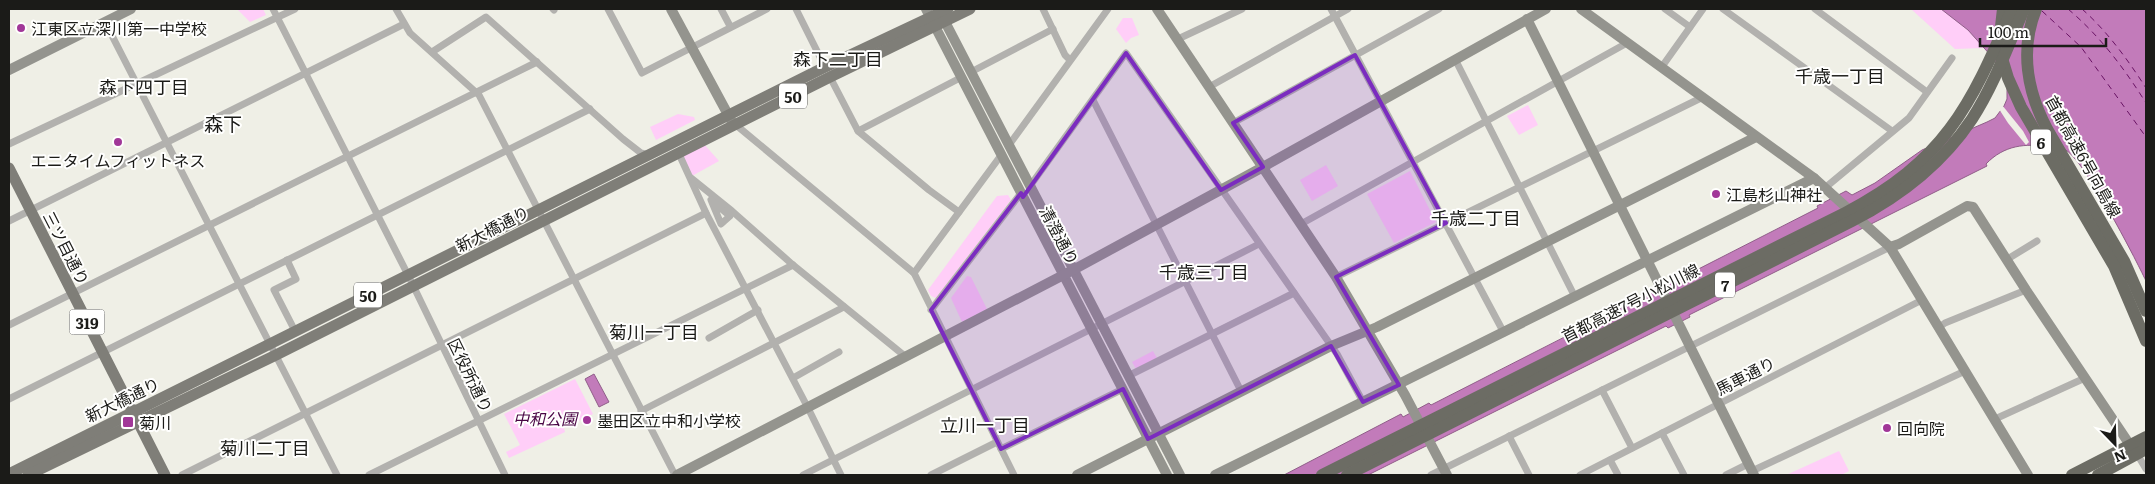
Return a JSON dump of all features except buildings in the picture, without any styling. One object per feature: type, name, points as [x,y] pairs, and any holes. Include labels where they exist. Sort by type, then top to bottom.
[{"type":"highway","name":"首都高速6号向島線","points":[[2003,9],[2000,27],[2000,48],[2005,71],[2014,93],[2114,266],[2146,341]]},
{"type":"highway","name":"首都高速7号小松川線","points":[[1322,475],[1836,217],[1894,184],[1932,151],[1963,112],[1979,82],[2012,9]]},
{"type":"highway","name":"首都高速7号小松川線","points":[[1347,475],[1858,218],[1900,193],[1938,160],[1971,120],[1988,90],[2024,9]]},
{"type":"highway","name":"首都高速6号向島線","points":[[2036,9],[2029,34],[2027,56],[2028,77],[2036,106],[2047,129],[2124,261],[2146,311]]},
{"type":"highway","points":[[2098,475],[2138,450],[2146,437]]},
{"type":"highway","points":[[2072,475],[2138,450]]},
{"type":"main road","name":"新大橋通り","points":[[28,475],[270,344],[408,275],[679,154],[736,125],[828,72],[938,15],[970,9]]},
{"type":"main road","name":"新大橋通り","points":[[9,474],[135,416],[276,355],[413,286],[649,155],[728,116],[828,72]]},
{"type":"main road","name":"三ツ目通り","points":[[9,168],[165,475]]},
{"type":"street","points":[[9,70],[106,22],[117,12],[131,9]]},
{"type":"street","name":"区役所通り","points":[[273,9],[408,275],[505,475]]},
{"type":"street","points":[[9,144],[294,9]]},
{"type":"street","points":[[396,9],[410,33],[480,95],[612,355],[676,475],[1074,270],[1546,9]]},
{"type":"street","points":[[608,9],[642,73],[766,9]]},
{"type":"street","points":[[670,9],[728,116],[736,125],[914,273],[1014,475]]},
{"type":"street","points":[[722,9],[730,26]]},
{"type":"street","points":[[796,9],[858,131],[929,190],[959,212]]},
{"type":"street","points":[[1043,9],[1065,55],[1070,60]]},
{"type":"street","points":[[1009,145],[1108,9]]},
{"type":"street","points":[[1157,9],[1336,277],[1412,407],[1445,472]]},
{"type":"street","points":[[1178,39],[1242,9]]},
{"type":"street","points":[[1331,9],[1504,332]]},
{"type":"street","points":[[1209,87],[1348,9]]},
{"type":"street","points":[[1233,123],[1439,9]]},
{"type":"street","points":[[1581,9],[1826,187],[1890,247],[2028,475]]},
{"type":"street","points":[[1665,9],[1690,27]]},
{"type":"street","points":[[1661,68],[1704,9]]},
{"type":"street","points":[[1724,9],[1892,131]]},
{"type":"street","points":[[1815,9],[1927,92]]},
{"type":"street","name":"清澄通り","points":[[938,15],[971,72],[1074,270],[1123,389],[1167,475]]},
{"type":"street","name":"清澄通り","points":[[938,15],[962,77],[1064,275],[1128,376],[1180,475]]},
{"type":"street","points":[[432,52],[486,17],[641,153],[649,155]]},
{"type":"street","points":[[1527,19],[1751,470]]},
{"type":"street","points":[[106,22],[337,475]]},
{"type":"street","points":[[9,221],[404,24]]},
{"type":"street","points":[[971,72],[1053,29]]},
{"type":"street","points":[[1301,224],[1627,43]]},
{"type":"street","points":[[1030,186],[1126,53],[1220,190],[1331,346],[1363,402]]},
{"type":"street","points":[[1826,187],[1909,118],[1952,58]]},
{"type":"street","points":[[1455,59],[1575,297]]},
{"type":"street","points":[[9,325],[537,62]]},
{"type":"street","points":[[858,131],[962,77]]},
{"type":"street","points":[[1336,277],[1702,98]]},
{"type":"street","points":[[1093,100],[1241,391]]},
{"type":"street","points":[[9,399],[590,109]]},
{"type":"street","points":[[1077,475],[1331,346],[1368,331],[1756,137]]},
{"type":"street","points":[[679,154],[706,213],[758,310],[841,475]]},
{"type":"street","points":[[914,273],[1002,154]]},
{"type":"street","points":[[691,178],[793,265],[906,357]]},
{"type":"street","points":[[1215,475],[1814,178]]},
{"type":"street","points":[[931,310],[1021,193]]},
{"type":"street","points":[[1431,475],[1445,472],[1509,436],[1890,247],[1898,245],[1967,206],[1973,207],[2085,378],[2138,450],[2146,469]]},
{"type":"street","points":[[182,475],[706,213]]},
{"type":"street","points":[[2006,260],[2037,241]]},
{"type":"street","points":[[803,475],[1259,244]]},
{"type":"street","points":[[287,260],[296,279],[274,290],[296,331]]},
{"type":"street","points":[[369,475],[793,265]]},
{"type":"street","points":[[1938,328],[1945,323],[2026,290]]},
{"type":"street","points":[[1128,376],[1294,293]]},
{"type":"street","name":"馬車通り","points":[[1580,475],[1922,300]]},
{"type":"street","points":[[641,411],[844,307]]},
{"type":"street","points":[[709,338],[758,310]]},
{"type":"street","points":[[793,378],[839,352]]},
{"type":"street","points":[[1726,475],[1751,470],[1965,371]]},
{"type":"street","points":[[1995,419],[2085,378]]},
{"type":"street","points":[[1001,449],[1123,389]]},
{"type":"street","points":[[1602,390],[1632,448]]},
{"type":"street","points":[[1662,433],[1684,475]]},
{"type":"street","points":[[1509,436],[1529,475]]},
{"type":"street","points":[[931,475],[997,442]]},
{"type":"street","points":[[1610,460],[1618,475]]},
{"type":"highlighted area","points":[[1126,53],[1221,190],[1263,167],[1233,123],[1355,55],[1446,223],[1336,277],[1399,385],[1363,402],[1331,346],[1148,439],[1123,389],[1001,449],[931,310],[1021,193],[1023,197]]},
{"type":"green space","points":[[237,9],[263,9],[266,15],[250,22]]},
{"type":"green space","points":[[1911,9],[1941,9],[1968,30],[1984,48],[1955,49]]},
{"type":"green space","points":[[1123,18],[1132,18],[1139,35],[1131,38],[1126,43],[1116,29]]},
{"type":"green space","points":[[1528,105],[1538,125],[1519,135],[1507,116]]},
{"type":"green space","points":[[678,114],[694,117],[695,120],[656,140],[650,127]]},
{"type":"green space","points":[[703,143],[719,161],[692,176],[681,155]]},
{"type":"green space","points":[[1326,165],[1338,186],[1312,201],[1300,180]]},
{"type":"green space","points":[[1410,171],[1436,222],[1394,243],[1367,194]]},
{"type":"green space","points":[[1008,195],[1011,200],[936,298],[931,296],[928,290],[997,196]]},
{"type":"green space","points":[[967,276],[971,277],[987,309],[962,322],[951,298]]},
{"type":"green space","points":[[1153,351],[1157,358],[1136,369],[1132,362]]},
{"type":"green space","name":"中和公園","points":[[575,379],[593,414],[564,428],[565,432],[509,458],[506,452],[520,445],[504,414]]},
{"type":"green space","points":[[1839,451],[1849,471],[1841,475],[1786,475]]},
{"type":"shaded area","points":[[1941,9],[2146,9],[2146,281],[2096,189],[2073,156],[2059,147],[2032,145],[2016,147],[2000,153],[1986,164],[1987,166],[1689,315],[1690,317],[1668,328],[1666,326],[1368,475],[1284,475],[1401,414],[1403,417],[1429,403],[1431,405],[1649,294],[1648,291],[1672,279],[1673,282],[1818,208],[1817,206],[1846,191],[1852,195],[1875,183],[1922,150],[1995,118],[2007,99],[2007,86],[1993,58],[1968,30]]},
{"type":"shaded area","points":[[594,374],[609,402],[599,407],[585,379]]},
{"type":"pier","points":[[2002,105],[2023,131],[2029,142],[2026,145],[1999,109]]},
{"type":"ferry route","points":[[2068,9],[2091,30],[2111,53],[2146,103]]},
{"type":"ferry route","points":[[2082,9],[2117,46],[2146,88]]},
{"type":"ferry route","points":[[2042,11],[2081,47],[2146,137]]},
{"type":"place","name":"江東区立深川第一中学校","points":[[21,28]]},
{"type":"place","name":"エニタイムフィットネス","points":[[118,142]]},
{"type":"place","name":"江島杉山神社","points":[[1716,194]]},
{"type":"place","name":"墨田区立中和小学校","points":[[587,420]]},
{"type":"place","name":"菊川","points":[[128,422]]},
{"type":"place","name":"回向院","points":[[1887,428]]},
{"type":"district","name":"森下二丁目","points":[[838,58]]},
{"type":"district","name":"千歳一丁目","points":[[1840,75]]},
{"type":"district","name":"森下四丁目","points":[[144,86]]},
{"type":"district","name":"森下","points":[[223,123]]},
{"type":"district","name":"千歳二丁目","points":[[1476,217]]},
{"type":"district","name":"千歳三丁目","points":[[1204,271]]},
{"type":"district","name":"菊川一丁目","points":[[654,331]]},
{"type":"district","name":"立川一丁目","points":[[985,424]]},
{"type":"district","name":"菊川二丁目","points":[[265,447]]}]
